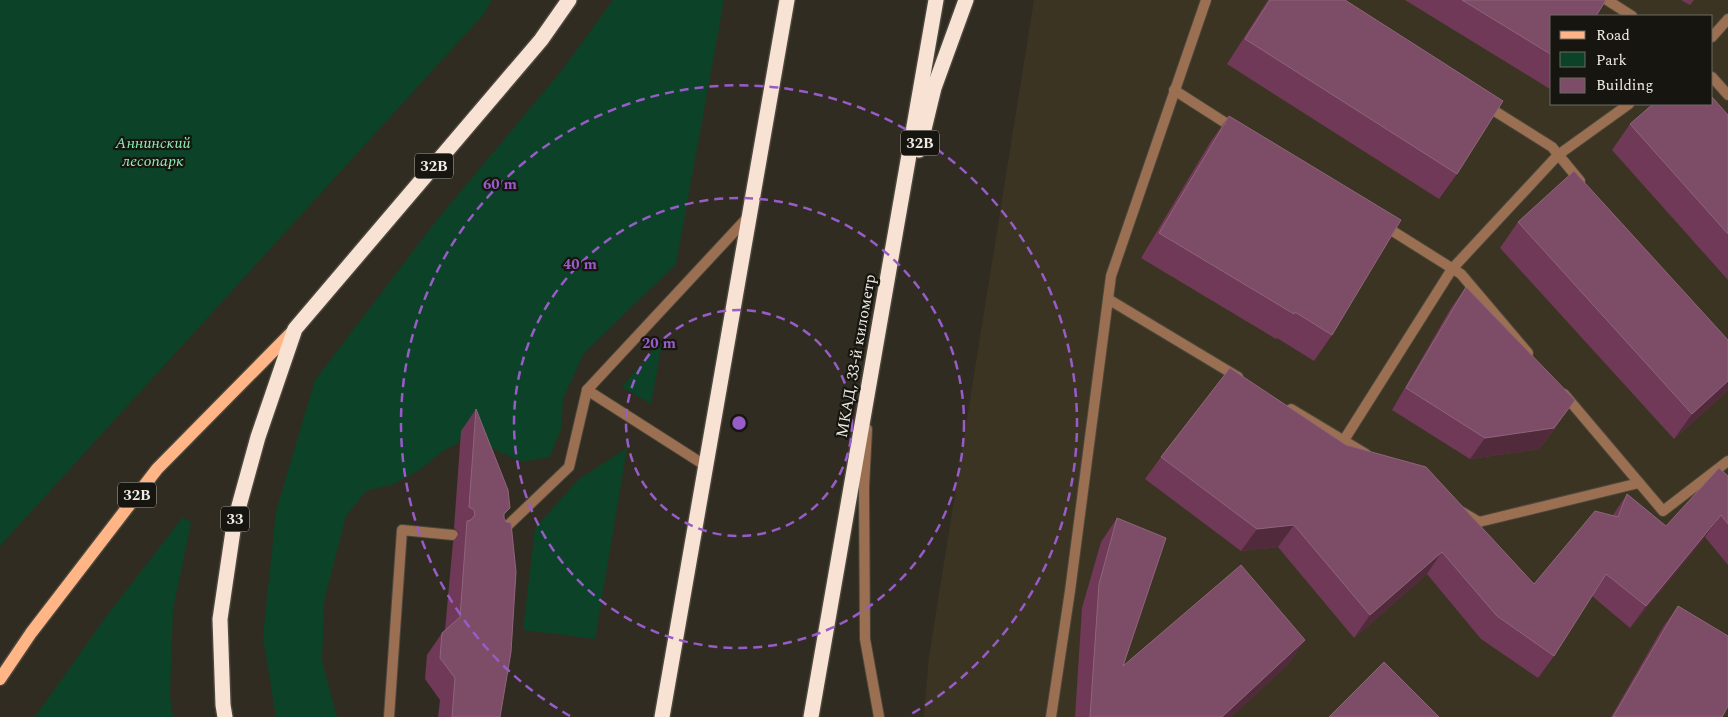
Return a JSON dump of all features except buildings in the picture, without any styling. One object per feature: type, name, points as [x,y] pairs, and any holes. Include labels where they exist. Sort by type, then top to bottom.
[{"type":"highway","name":"32B","points":[[295,329],[541,40],[570,0]]},
{"type":"highway","points":[[662,717],[787,0]]},
{"type":"highway","name":"МКАД, 33-й километр","points":[[811,717],[936,0]]},
{"type":"highway","name":"32B","points":[[885,290],[934,88],[966,0]]},
{"type":"highway","name":"33","points":[[225,717],[220,619],[234,524],[258,436],[295,329]]},
{"type":"main road","name":"32B","points":[[0,679],[31,633],[157,469],[295,329]]},
{"type":"street","points":[[1051,717],[1070,591],[1110,276],[1206,0]]},
{"type":"street","points":[[1608,0],[1630,15]]},
{"type":"street","points":[[1713,36],[1728,19]]},
{"type":"street","points":[[1713,78],[1728,95]]},
{"type":"street","points":[[1174,90],[1242,134]]},
{"type":"street","points":[[1478,100],[1552,148],[1584,185]]},
{"type":"street","points":[[1344,440],[1452,269],[1558,155],[1628,105]]},
{"type":"street","points":[[496,538],[568,467],[587,390],[749,216]]},
{"type":"street","points":[[1376,220],[1461,274],[1538,364]]},
{"type":"street","points":[[1108,299],[1251,385]]},
{"type":"street","points":[[869,381],[864,487],[865,639],[879,717]]},
{"type":"street","points":[[1557,386],[1663,511],[1728,461]]},
{"type":"street","points":[[587,390],[706,466]]},
{"type":"street","points":[[1284,405],[1378,460]]},
{"type":"street","points":[[1454,506],[1479,522],[1639,483]]},
{"type":"street","points":[[389,717],[402,530],[453,535]]},
{"type":"shaded area","points":[[1034,0],[1728,0],[1728,717],[924,717],[929,657]]},
{"type":"green space","name":"Аннинский лесопарк","points":[[0,0],[492,0],[483,15],[0,546]]},
{"type":"green space","points":[[613,0],[724,0],[676,264],[584,353],[563,399],[561,429],[550,457],[521,462],[468,437],[443,451],[421,469],[394,484],[366,491],[346,516],[324,601],[322,661],[337,717],[276,717],[263,637],[276,511],[315,380],[436,221],[562,70]]},
{"type":"green space","points":[[663,338],[651,404],[622,387]]},
{"type":"green space","points":[[627,448],[595,639],[523,630],[535,528],[579,479]]},
{"type":"green space","points":[[183,517],[191,523],[173,609],[170,696],[173,717],[35,717],[108,614]]}]
